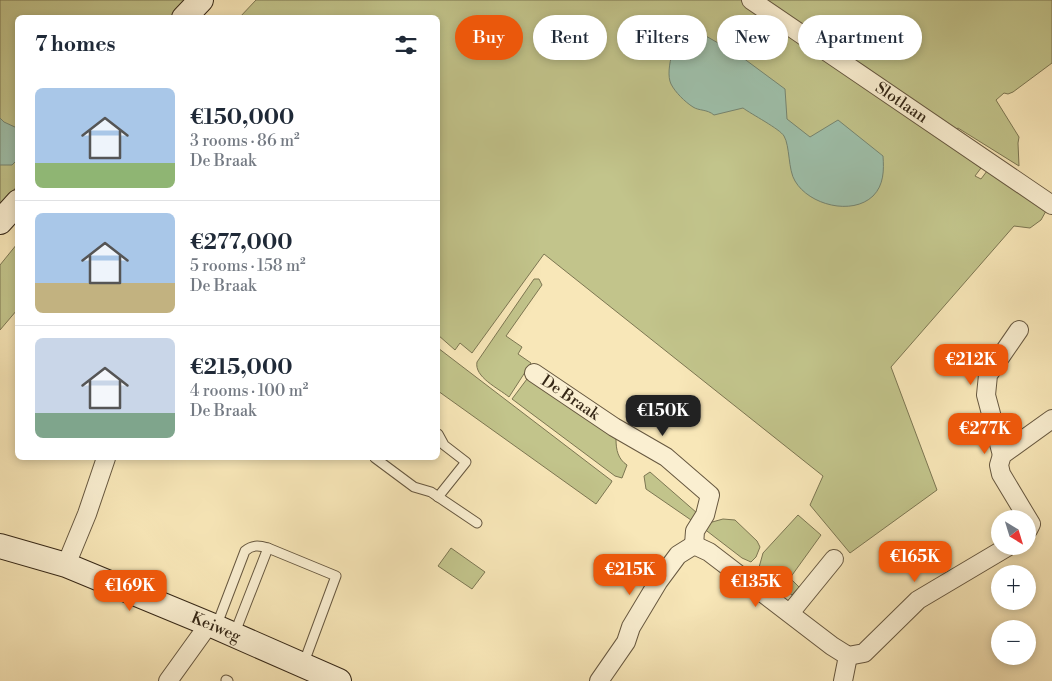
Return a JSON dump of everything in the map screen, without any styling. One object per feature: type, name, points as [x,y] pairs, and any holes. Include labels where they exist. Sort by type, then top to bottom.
[{"type":"street","points":[[187,15],[200,0]]},
{"type":"street","name":"Slotlaan","points":[[751,0],[1052,205]]},
{"type":"street","points":[[0,222],[15,205]]},
{"type":"street","points":[[1019,330],[988,375],[986,395],[1002,455],[999,465],[1001,474],[1023,510]]},
{"type":"street","name":"De Braak","points":[[534,373],[614,427],[666,457],[710,495],[705,515],[695,531],[694,545]]},
{"type":"street","points":[[1002,455],[1052,418]]},
{"type":"street","points":[[66,565],[88,514],[105,460]]},
{"type":"street","points":[[599,681],[626,642],[631,627],[658,582],[678,555],[694,545],[709,552],[832,646],[848,656],[864,653],[918,600],[993,555]]},
{"type":"street","name":"Keiweg","points":[[0,546],[66,565],[339,681]]},
{"type":"street","points":[[790,614],[834,559]]},
{"type":"street","points":[[168,681],[219,629]]},
{"type":"street","points":[[843,681],[848,656]]},
{"type":"lane","points":[[438,497],[466,462],[444,444],[440,437]]},
{"type":"lane","points":[[378,460],[414,487],[430,491],[477,524]]},
{"type":"lane","points":[[219,629],[244,551],[251,546],[268,548],[336,576],[303,665]]},
{"type":"lane","points":[[219,629],[268,548]]},
{"type":"green space","points":[[0,0],[192,0],[177,15],[15,15],[15,188],[0,207]]},
{"type":"green space","points":[[256,0],[1052,0],[1052,63],[1013,92],[1004,93],[996,100],[1019,137],[1019,166],[958,128],[952,132],[949,145],[981,168],[975,176],[981,179],[987,171],[1046,211],[1041,220],[1030,228],[1014,226],[891,367],[937,490],[850,553],[810,505],[823,476],[544,254],[472,353],[460,343],[455,350],[440,337],[440,15],[242,15]]},
{"type":"green space","points":[[15,246],[15,312],[0,330],[0,265]]},
{"type":"green space","points":[[534,279],[539,279],[542,285],[506,336],[522,347],[518,354],[531,363],[509,397],[479,373],[477,362]]},
{"type":"green space","points":[[440,350],[612,481],[596,504],[440,392]]},
{"type":"green space","points":[[527,379],[616,439],[618,454],[627,465],[622,478],[615,476],[512,399]]},
{"type":"green space","points":[[650,472],[697,513],[691,520],[646,489],[644,476]]},
{"type":"green space","points":[[798,515],[821,535],[790,578],[799,587],[792,595],[758,571],[763,553]]},
{"type":"green space","points":[[723,519],[735,520],[757,541],[760,547],[756,557],[751,562],[742,558],[703,528],[705,524]]},
{"type":"green space","points":[[451,548],[485,572],[472,589],[438,566]]},
{"type":"shaded area","points":[[707,37],[717,42],[717,60],[746,60],[785,89],[787,119],[810,137],[838,120],[883,156],[883,172],[877,192],[864,202],[843,206],[820,202],[810,196],[795,181],[791,171],[786,140],[781,133],[743,108],[714,115],[690,105],[671,84],[669,78],[671,60],[707,60]]},
{"type":"shaded area","points":[[0,118],[15,127],[15,162],[12,165],[0,165]]}]
